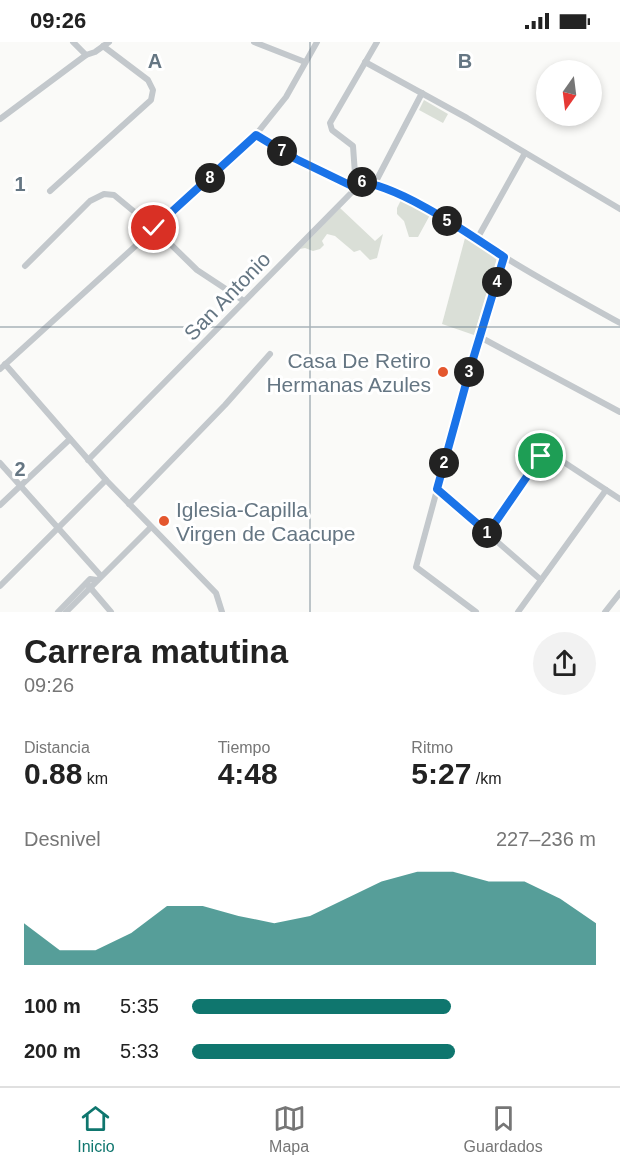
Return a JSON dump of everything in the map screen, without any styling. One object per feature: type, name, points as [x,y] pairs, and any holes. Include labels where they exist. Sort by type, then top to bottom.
[{"type":"street","points":[[73,42],[86,55]]},
{"type":"street","points":[[254,42],[305,62]]},
{"type":"street","points":[[222,612],[216,593],[106,480],[2,367],[256,135],[286,97],[317,42]]},
{"type":"street","points":[[356,185],[353,146],[332,130],[330,123],[377,42]]},
{"type":"street","points":[[0,119],[86,55],[106,44],[148,80],[153,90],[151,100],[50,191]]},
{"type":"street","points":[[364,62],[467,118],[620,209]]},
{"type":"street","points":[[375,185],[422,93]]},
{"type":"street","points":[[256,135],[296,159],[356,185],[375,185],[409,199],[504,257],[620,323]]},
{"type":"street","points":[[477,239],[525,153]]},
{"type":"street","name":"San Antonio","points":[[88,460],[356,185]]},
{"type":"street","points":[[25,266],[90,201],[104,195],[114,195],[154,228],[197,270],[244,301]]},
{"type":"street","points":[[477,612],[416,567],[504,257]]},
{"type":"street","points":[[480,337],[620,412]]},
{"type":"street","points":[[129,504],[225,405],[270,354]]},
{"type":"street","points":[[0,505],[70,439]]},
{"type":"street","points":[[488,533],[538,459],[544,454],[556,457],[620,499]]},
{"type":"street","points":[[0,463],[99,578]]},
{"type":"street","points":[[0,586],[106,480]]},
{"type":"street","points":[[437,489],[541,580]]},
{"type":"street","points":[[518,612],[606,490]]},
{"type":"street","points":[[57,612],[99,578],[151,527]]},
{"type":"street","points":[[66,612],[88,586]]},
{"type":"street","points":[[88,586],[111,612]]},
{"type":"street","points":[[605,612],[620,593]]},
{"type":"shaded area","points":[[424,100],[448,114],[443,123],[419,110]]},
{"type":"shaded area","points":[[401,200],[430,215],[418,237],[409,237],[404,221],[397,214]]},
{"type":"shaded area","points":[[340,208],[375,241],[383,234],[377,258],[370,260],[360,250],[354,252],[335,236],[327,234],[322,241],[324,245],[320,249],[313,251],[300,249]]},
{"type":"shaded area","points":[[465,238],[497,258],[474,335],[442,324]]},
{"type":"place","name":"Casa De Retiro Hermanas Azules","points":[[443,372]]},
{"type":"place","name":"Iglesia-Capilla Virgen de Caacupe","points":[[164,521]]},
{"type":"route","points":[[154,228],[256,135],[296,159],[356,188],[356,182],[363,182],[409,199],[477,239],[504,257],[437,489],[488,533],[541,456]]}]
